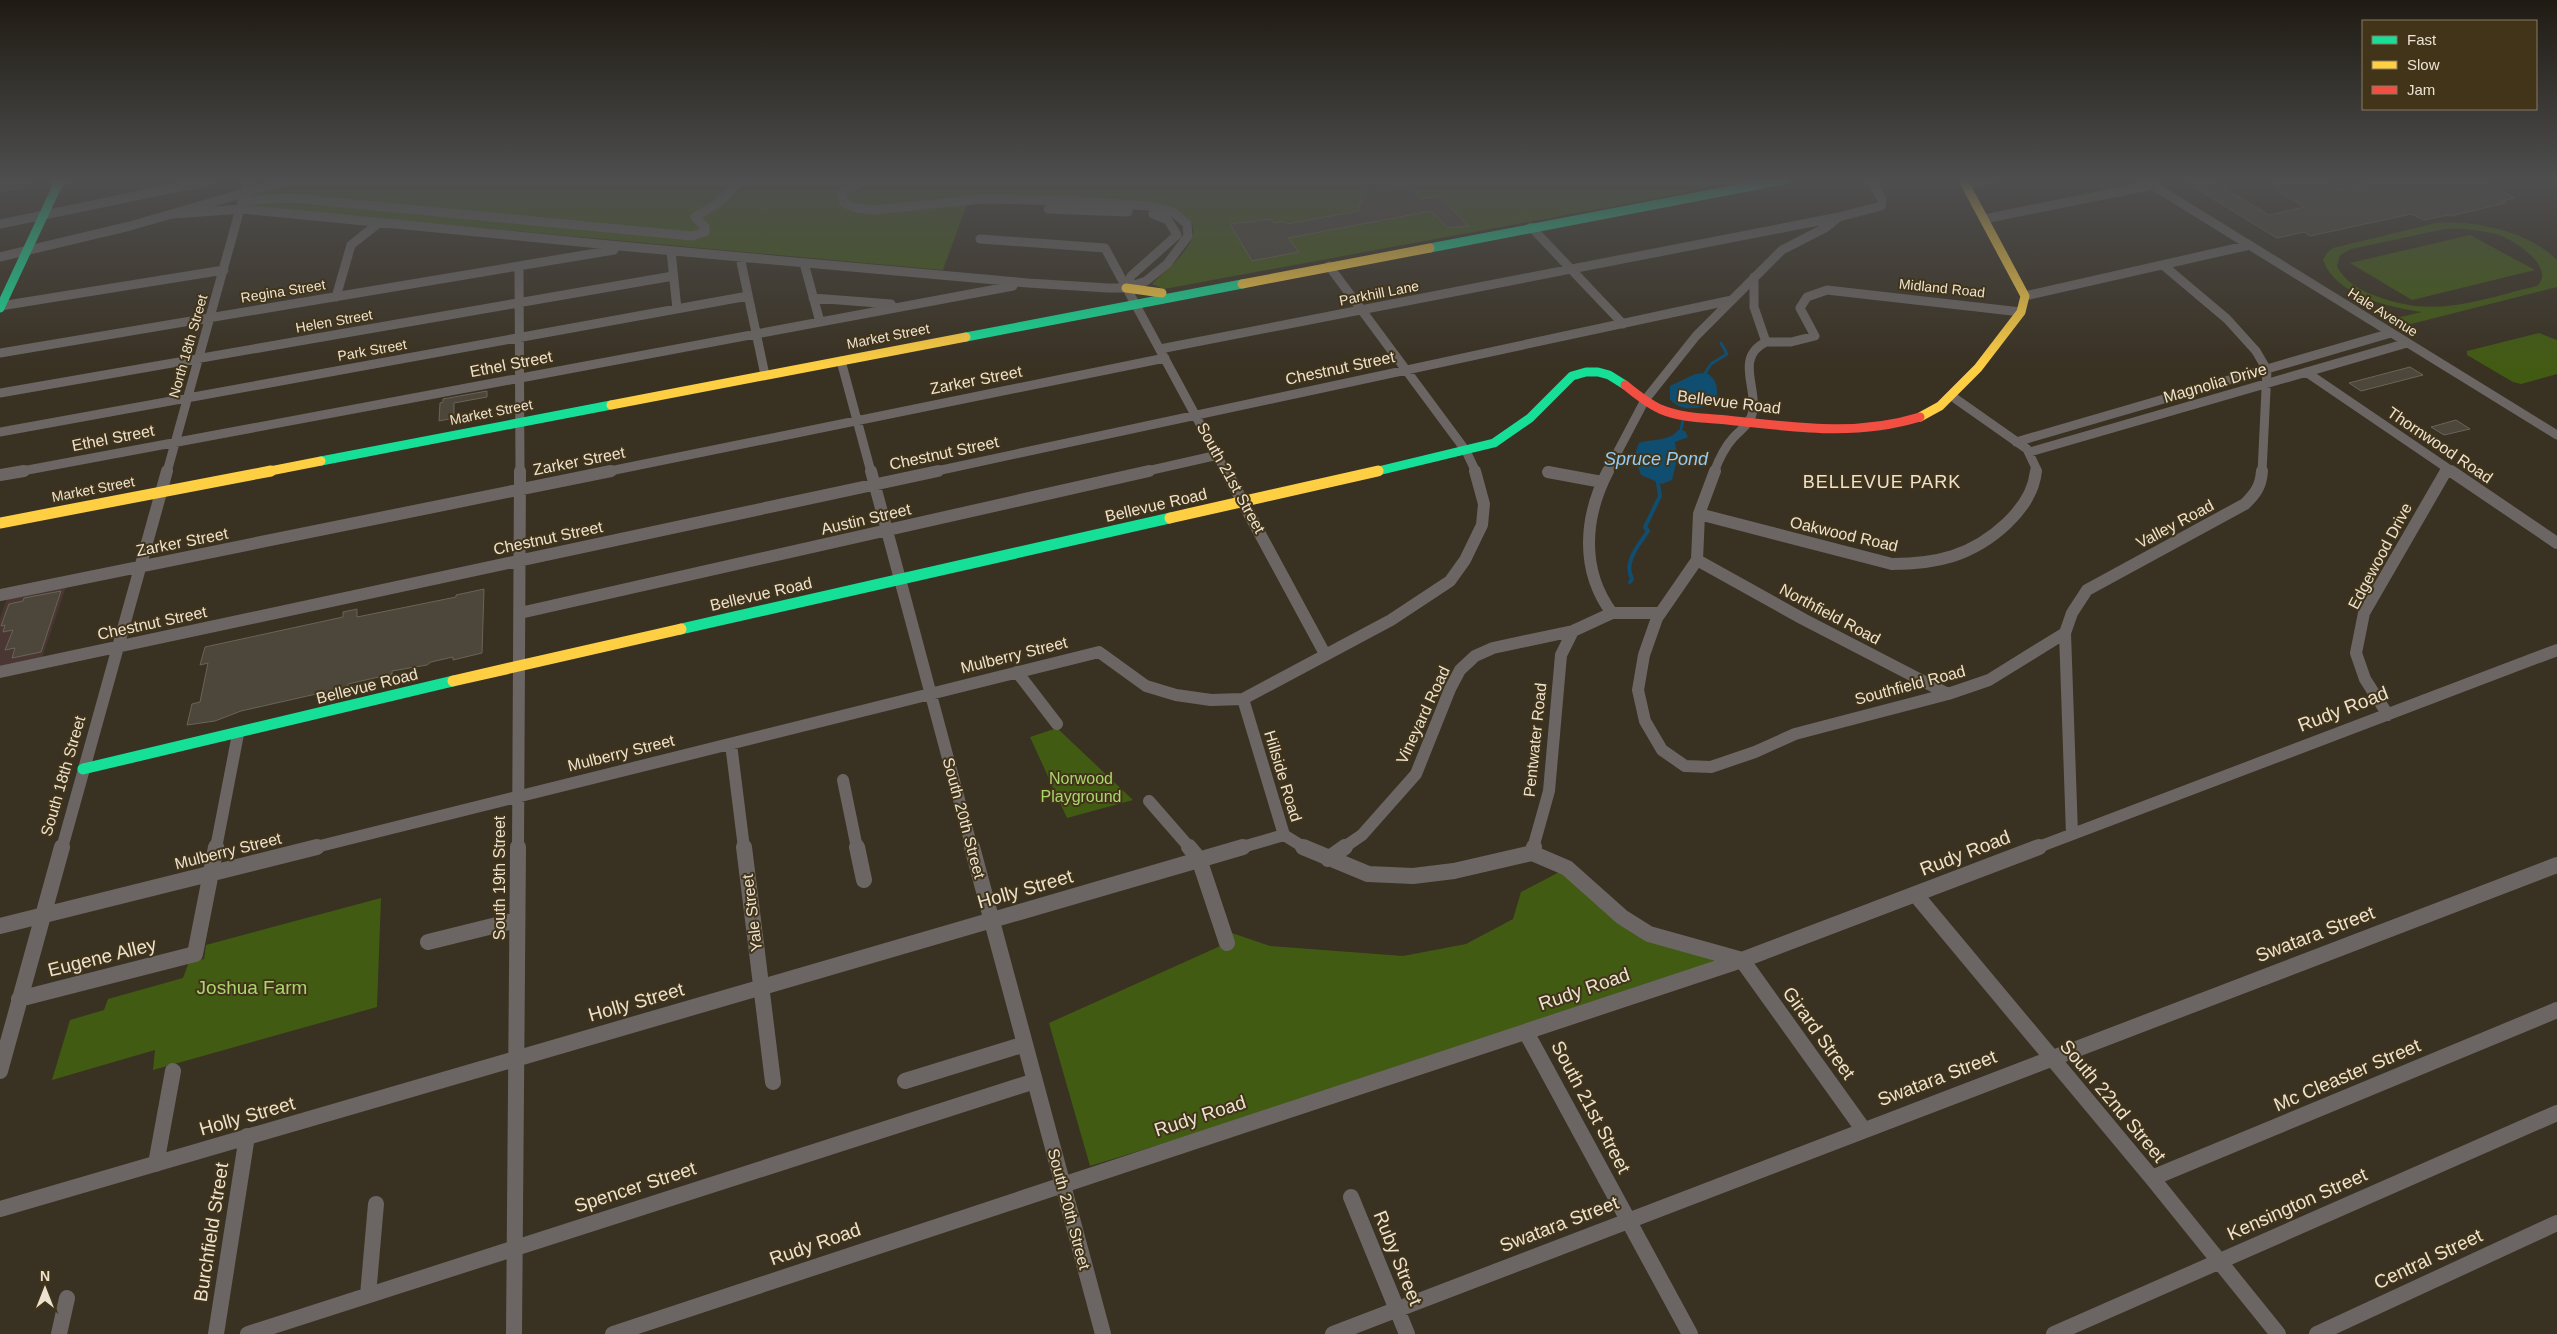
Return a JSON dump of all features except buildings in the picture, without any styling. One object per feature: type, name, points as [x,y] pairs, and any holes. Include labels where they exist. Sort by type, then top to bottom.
[{"type":"street","points":[[0,307],[31,242]]},
{"type":"street","points":[[0,257],[62,242]]},
{"type":"street","name":"North 18th Street","points":[[161,491],[232,242]]},
{"type":"street","points":[[336,297],[351,245],[354,242]]},
{"type":"street","points":[[583,242],[1028,283],[1126,288],[1174,296]]},
{"type":"street","name":"South 21st Street","points":[[1033,242],[1105,248],[1325,654]]},
{"type":"street","points":[[1126,288],[1131,276],[1169,242]]},
{"type":"street","points":[[1126,288],[1146,281],[1167,264],[1183,242]]},
{"type":"street","name":"Market Street","points":[[0,523],[1452,242]]},
{"type":"street","points":[[1546,242],[1623,324]]},
{"type":"street","name":"Parkhill Lane","points":[[1162,354],[1571,268],[1704,242]]},
{"type":"street","points":[[1612,613],[1603,602],[1596,586],[1587,548],[1592,515],[1602,482],[1645,400],[1696,336],[1782,250],[1797,242]]},
{"type":"street","points":[[1996,242],[2025,296],[2250,245]]},
{"type":"street","name":"Hale Avenue","points":[[2245,242],[2557,435]]},
{"type":"street","name":"Regina Street","points":[[0,353],[630,247]]},
{"type":"street","points":[[671,251],[677,309]]},
{"type":"street","points":[[740,257],[765,375]]},
{"type":"street","points":[[804,263],[820,322]]},
{"type":"street","points":[[2163,265],[2227,319],[2256,351],[2267,370]]},
{"type":"street","points":[[1242,699],[1391,620],[1436,592],[1450,581],[1465,560],[1482,525],[1484,504],[1478,477],[1466,451],[1408,370],[1329,266]]},
{"type":"street","name":"South 19th Street","points":[[514,1334],[518,666],[520,613],[520,267]]},
{"type":"street","points":[[0,307],[224,270]]},
{"type":"street","name":"Helen Street","points":[[0,393],[673,276]]},
{"type":"street","points":[[1697,560],[1699,514],[1720,456],[1732,438],[1750,423],[1753,410],[1753,397],[1747,368],[1758,346],[1766,342],[1754,308],[1754,277]]},
{"type":"street","name":"Ethel Street","points":[[0,475],[1028,283]]},
{"type":"street","name":"Midland Road","points":[[1766,342],[1779,343],[1815,336],[1800,308],[1802,300],[1810,293],[1827,290],[2021,312]]},
{"type":"street","name":"Park Street","points":[[0,432],[748,296]]},
{"type":"street","name":"Bellevue Road","points":[[84,770],[518,666],[1497,444],[1524,423],[1572,376],[1580,372],[1611,375],[1659,409],[1677,414],[1750,423],[1873,428],[1902,423],[1927,414],[1953,397],[2021,312],[2025,296]]},
{"type":"street","points":[[813,298],[907,306]]},
{"type":"street","name":"Chestnut Street","points":[[0,672],[1732,300]]},
{"type":"street","name":"Magnolia Drive","points":[[2016,442],[2392,333]]},
{"type":"street","name":"Magnolia Drive","points":[[2030,452],[2407,343]]},
{"type":"street","name":"Zarker Street","points":[[0,595],[857,421],[1162,354]]},
{"type":"street","name":"South 20th Street","points":[[841,361],[1103,1334]]},
{"type":"street","name":"Valley Road","points":[[2072,834],[2065,633],[2072,613],[2087,590],[2237,509],[2256,494],[2261,483],[2267,370]]},
{"type":"street","name":"Thornwood Road","points":[[2306,372],[2557,543]]},
{"type":"street","points":[[1953,397],[2030,452]]},
{"type":"street","name":"Oakwood Road","points":[[1699,514],[1892,564],[1924,564],[1958,555],[1984,542],[2028,500],[2037,478],[2030,452]]},
{"type":"street","name":"Austin Street","points":[[520,613],[1218,455]]},
{"type":"street","name":"Edgewood Drive","points":[[2388,715],[2364,679],[2356,653],[2364,613],[2447,469]]},
{"type":"street","points":[[1548,472],[1602,482]]},
{"type":"street","name":"South 18th Street","points":[[0,1072],[161,491]]},
{"type":"street","name":"Southfield Road","points":[[1697,560],[1660,614],[1644,655],[1638,690],[1645,721],[1662,750],[1685,766],[1711,766],[1755,752],[1795,734],[1948,694],[1989,680],[2065,633]]},
{"type":"street","name":"Northfield Road","points":[[1697,560],[1803,619],[1948,694]]},
{"type":"street","name":"Vineyard Road","points":[[1328,859],[1362,835],[1416,774],[1450,689],[1460,670],[1475,656],[1493,648],[1572,631],[1612,613],[1660,614]]},
{"type":"street","name":"Pentwater Road","points":[[1532,854],[1549,791],[1562,655],[1572,631]]},
{"type":"street","name":"Rudy Road","points":[[613,1334],[1062,1183],[1742,960],[2557,650]]},
{"type":"street","name":"Mulberry Street","points":[[0,926],[1099,652],[1146,686],[1176,695],[1211,700],[1242,699]]},
{"type":"street","points":[[1017,672],[1057,724]]},
{"type":"street","name":"Hillside Road","points":[[1242,699],[1284,835],[1309,851],[1368,874],[1413,876],[1454,871],[1532,854]]},
{"type":"street","points":[[211,874],[238,734]]},
{"type":"street","name":"Yale Street","points":[[731,744],[773,1082]]},
{"type":"street","points":[[842,780],[864,880]]},
{"type":"street","points":[[1149,801],[1199,859],[1227,943]]},
{"type":"street","name":"Holly Street","points":[[0,1208],[1284,835]]},
{"type":"street","points":[[1532,854],[1567,868],[1622,918],[1649,934],[1742,960]]},
{"type":"street","name":"Swatara Street","points":[[1333,1334],[2050,1057],[2557,864]]},
{"type":"street","name":"Eugene Alley","points":[[19,999],[195,954],[211,874]]},
{"type":"street","name":"South 22nd Street","points":[[1916,895],[2152,1178],[2278,1334]]},
{"type":"street","points":[[428,942],[517,920]]},
{"type":"street","name":"Girard Street","points":[[1742,960],[1864,1129]]},
{"type":"street","name":"Mc Cleaster Street","points":[[2152,1178],[2557,1010]]},
{"type":"street","name":"South 21st Street","points":[[1526,1032],[1690,1334]]},
{"type":"street","points":[[906,1081],[1025,1044]]},
{"type":"street","points":[[156,1164],[174,1071]]},
{"type":"street","name":"Spencer Street","points":[[248,1334],[1035,1081]]},
{"type":"street","name":"Kensington Street","points":[[2054,1334],[2557,1113]]},
{"type":"street","name":"Burchfield Street","points":[[216,1334],[247,1136]]},
{"type":"street","name":"Ruby Street","points":[[1351,1198],[1407,1334]]},
{"type":"street","points":[[368,1295],[376,1204]]},
{"type":"street","name":"Central Street","points":[[2316,1334],[2557,1223]]},
{"type":"street","points":[[59,1334],[67,1298]]},
{"type":"shaded area","points":[[67,584],[42,658],[0,667],[0,618],[8,596]]},
{"type":"green space","points":[[639,242],[953,242],[943,270]]},
{"type":"green space","points":[[1190,242],[1418,242],[1164,289],[1152,284],[1174,264]]},
{"type":"green space","points":[[2357,242],[2383,242],[2351,249],[2340,255],[2337,266],[2340,272],[2353,285],[2376,296],[2398,303],[2437,307],[2476,301],[2537,286],[2542,279],[2542,271],[2538,263],[2531,255],[2513,242],[2531,242],[2557,260],[2557,287],[2403,326],[2392,319],[2422,312],[2380,303],[2351,291],[2339,283],[2330,272],[2323,260],[2333,248]]},
{"type":"green space","points":[[2439,242],[2483,242],[2535,270],[2412,300],[2350,263]]},
{"type":"green space","points":[[2539,333],[2557,340],[2557,374],[2521,384],[2513,382],[2467,355],[2467,351]]},
{"type":"green space","name":"Norwood Playground","points":[[1057,728],[1133,800],[1067,818],[1030,737]]},
{"type":"green space","points":[[1567,868],[1622,917],[1742,960],[1526,1032],[1090,1166],[1049,1023],[1227,943],[1223,930],[1270,946],[1403,956],[1466,944],[1513,919],[1521,892]]},
{"type":"green space","name":"Joshua Farm","points":[[381,898],[377,1007],[153,1070],[155,1050],[52,1080],[70,1020],[104,1010],[108,999],[183,978],[189,962],[204,959],[206,945]]},
{"type":"water","points":[[1706,373],[1715,381],[1717,393],[1715,401],[1698,408],[1685,408],[1670,399],[1670,386],[1695,374]]},
{"type":"water","name":"Spruce Pond","points":[[1678,430],[1685,431],[1688,437],[1675,442],[1677,459],[1672,480],[1662,484],[1641,475],[1634,456],[1639,443],[1666,438],[1675,434]]},
{"type":"waterway","points":[[1703,376],[1711,364],[1727,354],[1721,343]]},
{"type":"waterway","points":[[1680,434],[1683,420]]},
{"type":"waterway","points":[[1630,582],[1632,579],[1629,566],[1633,554],[1648,531],[1645,527],[1660,496],[1657,477]]},
{"type":"traffic: fast","points":[[0,308],[31,242]]},
{"type":"traffic: fast","points":[[1430,248],[1460,242]]},
{"type":"traffic: fast","points":[[966,337],[1242,284]]},
{"type":"traffic: fast","points":[[1378,471],[1494,443],[1530,418],[1572,376],[1586,372],[1598,372],[1609,375],[1625,385]]},
{"type":"traffic: fast","points":[[321,461],[611,405]]},
{"type":"traffic: fast","points":[[681,629],[1170,518]]},
{"type":"traffic: fast","points":[[83,769],[453,681]]},
{"type":"traffic: slow","points":[[1920,417],[1940,406],[1953,395],[1978,368],[2021,312],[2025,296],[1996,242]]},
{"type":"traffic: slow","points":[[1242,284],[1430,248]]},
{"type":"traffic: slow","points":[[1126,288],[1162,293]]},
{"type":"traffic: slow","points":[[611,405],[966,337]]},
{"type":"traffic: slow","points":[[0,523],[321,461]]},
{"type":"traffic: slow","points":[[1170,518],[1378,471]]},
{"type":"traffic: slow","points":[[453,681],[681,629]]},
{"type":"traffic: jam","points":[[1625,385],[1644,400],[1660,409],[1696,417],[1824,430],[1874,428],[1920,417]]},
{"type":"district","name":"BELLEVUE PARK","points":[[1882,482]]}]
